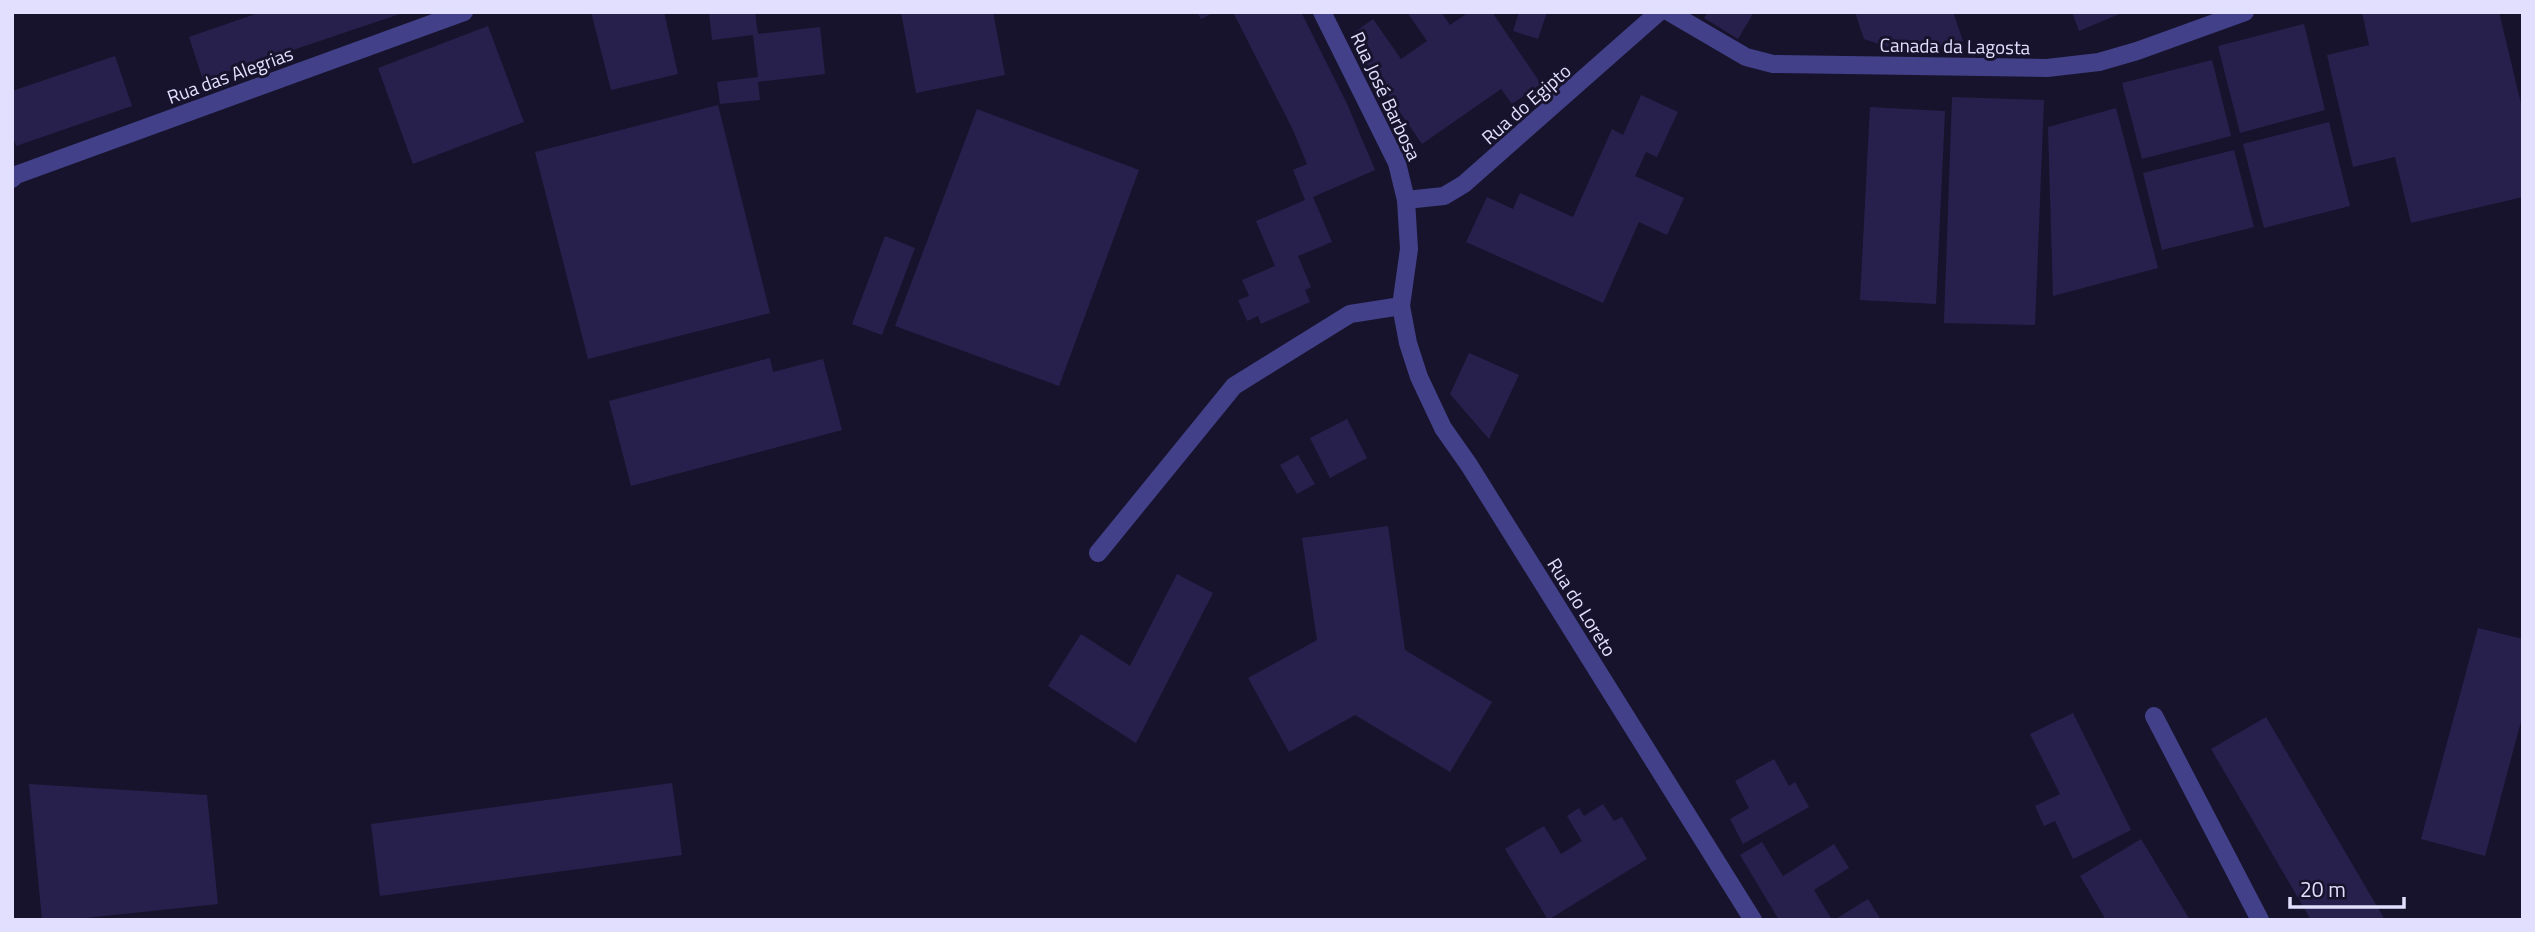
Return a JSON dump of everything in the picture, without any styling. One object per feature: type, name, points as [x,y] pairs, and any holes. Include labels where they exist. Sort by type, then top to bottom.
[{"type":"street","name":"Rua das Alegrias","points":[[12,179],[29,170],[464,12]]},
{"type":"street","name":"Rua José Barbosa","points":[[1322,12],[1397,163],[1406,200],[1409,249],[1401,306]]},
{"type":"street","name":"Rua do Egipto","points":[[1406,200],[1444,196],[1464,184],[1659,12]]},
{"type":"street","name":"Canada da Lagosta","points":[[1669,12],[1746,57],[1773,64],[2047,68],[2099,62],[2124,55],[2245,12]]},
{"type":"street","points":[[1098,554],[1234,386],[1350,314],[1401,306]]},
{"type":"street","name":"Rua do Loreto","points":[[1401,306],[1408,343],[1419,377],[1443,428],[1477,477],[1753,920]]},
{"type":"street","points":[[2154,716],[2260,920]]},
{"type":"building","points":[[261,12],[403,13],[203,80],[189,37]]},
{"type":"building","points":[[591,12],[664,12],[678,74],[611,90]]},
{"type":"building","points":[[709,12],[755,12],[758,34],[820,27],[825,74],[758,82],[760,100],[720,104],[717,82],[758,77],[753,35],[712,40]]},
{"type":"building","points":[[901,12],[993,12],[1005,75],[916,93]]},
{"type":"building","points":[[1197,12],[1215,12],[1201,19]]},
{"type":"building","points":[[1233,12],[1301,12],[1348,106],[1375,170],[1313,197],[1332,242],[1298,256],[1311,287],[1305,290],[1310,302],[1261,324],[1258,316],[1247,321],[1238,300],[1249,296],[1242,280],[1275,266],[1256,221],[1305,200],[1293,170],[1307,164],[1293,130]]},
{"type":"building","points":[[1407,12],[1441,12],[1450,25],[1469,12],[1492,12],[1541,84],[1512,104],[1501,89],[1422,144],[1348,37],[1373,19],[1401,59],[1427,41]]},
{"type":"building","points":[[1519,12],[1547,12],[1538,39],[1513,31]]},
{"type":"building","points":[[1708,12],[1754,12],[1738,39],[1704,18]]},
{"type":"building","points":[[1855,12],[1953,12],[1963,41],[1937,48],[1906,40],[1888,47],[1864,39]]},
{"type":"building","points":[[2072,12],[2124,12],[2079,31]]},
{"type":"building","points":[[2362,12],[2499,12],[2523,112],[2523,197],[2411,223],[2395,157],[2353,167],[2327,55],[2369,45]]},
{"type":"building","points":[[2304,24],[2325,110],[2240,133],[2218,46]]},
{"type":"building","points":[[488,26],[524,122],[413,164],[378,68]]},
{"type":"building","points":[[115,56],[132,106],[16,146],[12,134],[12,91]]},
{"type":"building","points":[[2212,60],[2231,136],[2142,159],[2122,83]]},
{"type":"building","points":[[1641,95],[1678,112],[1657,157],[1646,152],[1635,176],[1684,198],[1667,235],[1639,222],[1603,303],[1466,242],[1487,197],[1513,209],[1520,193],[1573,217],[1612,129],[1623,135]]},
{"type":"building","points":[[1952,97],[2044,100],[2035,325],[1944,323]]},
{"type":"building","points":[[718,105],[770,313],[588,359],[535,152]]},
{"type":"building","points":[[1870,107],[1945,111],[1936,304],[1860,300]]},
{"type":"building","points":[[2116,108],[2158,268],[2053,296],[2048,127]]},
{"type":"building","points":[[977,109],[1139,170],[1059,386],[895,326]]},
{"type":"building","points":[[2329,122],[2350,206],[2264,228],[2243,144]]},
{"type":"building","points":[[2234,150],[2254,227],[2162,250],[2143,173]]},
{"type":"building","points":[[885,236],[915,248],[882,335],[852,324]]},
{"type":"building","points":[[1469,353],[1519,375],[1489,439],[1450,394]]},
{"type":"building","points":[[770,358],[773,372],[823,359],[842,430],[631,486],[609,401]]},
{"type":"building","points":[[1347,419],[1367,458],[1330,478],[1310,438]]},
{"type":"building","points":[[1298,455],[1315,484],[1297,494],[1280,465]]},
{"type":"building","points":[[1388,526],[1405,650],[1492,702],[1450,772],[1355,715],[1289,752],[1248,678],[1317,640],[1302,538]]},
{"type":"building","points":[[1177,574],[1213,593],[1136,743],[1048,686],[1081,634],[1130,666]]},
{"type":"building","points":[[2478,628],[2523,639],[2523,714],[2485,856],[2421,839]]},
{"type":"building","points":[[2073,713],[2131,830],[2073,859],[2055,821],[2044,826],[2035,806],[2060,794],[2030,734]]},
{"type":"building","points":[[2266,717],[2385,920],[2311,920],[2211,749]]},
{"type":"building","points":[[1774,759],[1789,786],[1795,782],[1809,807],[1743,844],[1730,819],[1749,808],[1735,781]]},
{"type":"building","points":[[672,783],[682,855],[380,896],[371,824]]},
{"type":"building","points":[[29,784],[207,795],[218,904],[66,920],[42,920]]},
{"type":"building","points":[[1603,804],[1614,821],[1622,817],[1647,859],[1548,920],[1505,849],[1544,826],[1561,854],[1582,841],[1567,816],[1579,808],[1584,816]]},
{"type":"building","points":[[2141,839],[2190,920],[2106,920],[2080,876]]},
{"type":"building","points":[[1762,842],[1783,876],[1834,844],[1849,868],[1814,890],[1832,920],[1779,920],[1740,855]]},
{"type":"building","points":[[1868,899],[1881,920],[1834,920]]}]
